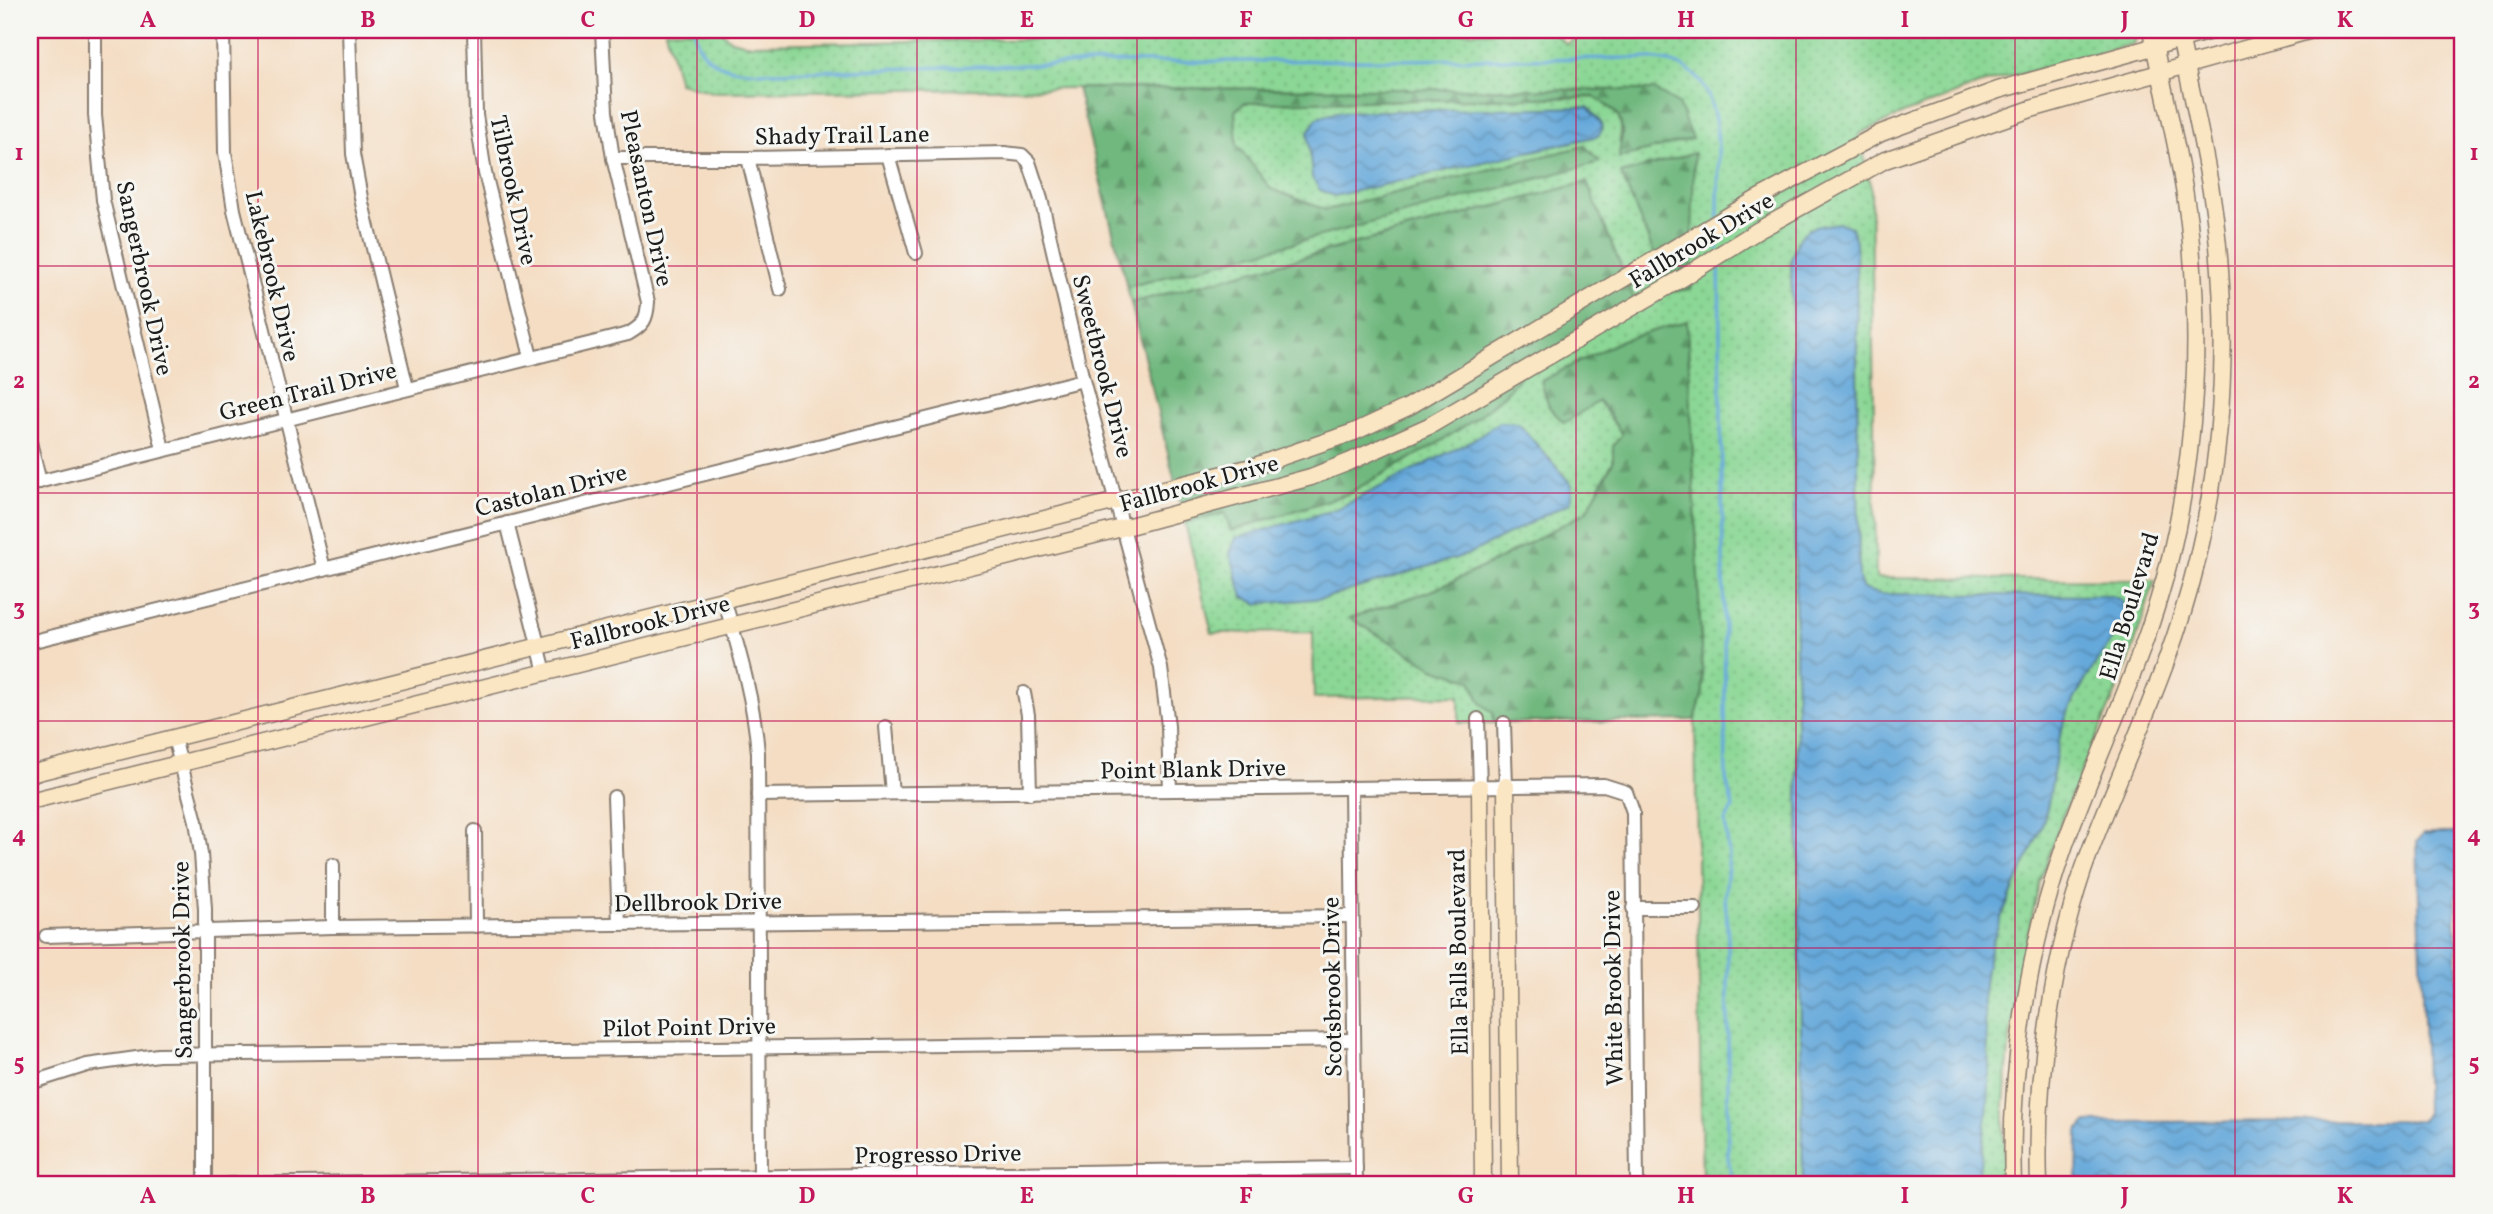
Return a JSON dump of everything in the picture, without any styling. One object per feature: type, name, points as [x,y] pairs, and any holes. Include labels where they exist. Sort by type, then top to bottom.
[{"type":"main road","name":"Ella Boulevard","points":[[2013,1184],[2013,1126],[2020,1054],[2034,961],[2053,878],[2124,700],[2158,602],[2181,509],[2188,462],[2196,384],[2197,322],[2189,221],[2151,30]]},
{"type":"main road","name":"Fallbrook Drive","points":[[30,774],[1252,467],[1354,432],[1408,407],[1755,200],[1858,145],[1902,125],[1998,90],[2155,46],[2179,34],[2214,30]]},
{"type":"main road","name":"Fallbrook Drive","points":[[30,801],[1122,528],[1311,477],[1429,426],[1758,231],[1885,160],[2031,109],[2312,30]]},
{"type":"main road","name":"Ella Boulevard","points":[[2039,1184],[2040,1127],[2046,1057],[2059,966],[2090,851],[2153,697],[2184,609],[2207,513],[2218,440],[2223,321],[2215,217],[2179,34]]},
{"type":"main road","points":[[1902,125],[1913,149]]},
{"type":"main road","points":[[1730,215],[1742,241]]},
{"type":"main road","points":[[2196,384],[2222,384]]},
{"type":"main road","points":[[1354,432],[1365,455]]},
{"type":"main road","points":[[944,544],[951,570]]},
{"type":"main road","points":[[2158,602],[2184,609]]},
{"type":"main road","points":[[351,693],[358,718]]},
{"type":"main road","name":"Ella Falls Boulevard","points":[[1480,786],[1483,1184]]},
{"type":"main road","name":"Ella Falls Boulevard","points":[[1506,786],[1510,1184]]},
{"type":"main road","points":[[1482,1040],[1508,1040]]},
{"type":"main road","points":[[2020,1054],[2046,1057]]},
{"type":"street","name":"Sangerbrook Drive","points":[[95,30],[95,116],[103,200],[163,449]]},
{"type":"street","name":"Lakebrook Drive","points":[[223,30],[225,152],[234,209],[324,569]]},
{"type":"street","points":[[349,30],[353,154],[362,203],[407,388]]},
{"type":"street","name":"Tilbrook Drive","points":[[474,30],[476,115],[485,173],[531,357]]},
{"type":"street","name":"Pleasanton Drive","points":[[597,341],[628,334],[640,327],[647,318],[648,302],[613,158],[606,112],[602,30]]},
{"type":"street","name":"Shady Trail Lane","points":[[613,158],[1004,153],[1022,155],[1029,162],[1041,199]]},
{"type":"street","points":[[888,155],[916,253]]},
{"type":"street","points":[[748,158],[780,289]]},
{"type":"street","name":"Sweetbrook Drive","points":[[1041,199],[1083,380],[1164,687],[1170,790]]},
{"type":"street","name":"Green Trail Drive","points":[[35,483],[597,341]]},
{"type":"street","name":"Castolan Drive","points":[[30,642],[1083,380]]},
{"type":"street","points":[[30,442],[35,483]]},
{"type":"street","points":[[507,523],[545,672]]},
{"type":"street","points":[[723,599],[749,685],[756,724],[760,923],[760,1181]]},
{"type":"street","points":[[1024,693],[1028,715],[1030,793]]},
{"type":"street","name":"Ella Falls Boulevard","points":[[1478,719],[1480,786]]},
{"type":"street","name":"Ella Falls Boulevard","points":[[1504,723],[1506,786]]},
{"type":"street","points":[[886,727],[892,793]]},
{"type":"street","name":"Sangerbrook Drive","points":[[174,738],[196,821],[201,855],[205,931],[205,1184]]},
{"type":"street","name":"Point Blank Drive","points":[[758,795],[1604,785],[1626,792]]},
{"type":"street","name":"Scotsbrook Drive","points":[[1351,789],[1356,1184]]},
{"type":"street","name":"White Brook Drive","points":[[1626,792],[1633,812],[1637,1184]]},
{"type":"street","points":[[614,797],[619,924]]},
{"type":"street","points":[[475,831],[476,926]]},
{"type":"street","points":[[333,865],[333,928]]},
{"type":"street","points":[[1633,908],[1695,908]]},
{"type":"street","name":"Dellbrook Drive","points":[[46,936],[333,928],[1352,916]]},
{"type":"street","name":"Pilot Point Drive","points":[[30,1083],[76,1068],[118,1059],[158,1055],[1353,1040]]},
{"type":"street","name":"Progresso Drive","points":[[228,1184],[760,1181],[1356,1168]]},
{"type":"green space","points":[[665,30],[720,30],[731,40],[748,44],[1551,31],[1566,44],[1589,30],[2139,30],[2133,44],[1978,85],[1859,134],[1871,187],[1876,578],[2155,580],[2129,662],[2065,810],[2040,881],[2024,951],[2010,1037],[2004,1103],[2004,1184],[1702,1184],[1695,720],[1703,692],[1687,321],[1599,401],[1622,435],[1613,446],[1613,462],[1586,512],[1496,561],[1434,590],[1350,618],[1434,668],[1471,680],[1481,703],[1493,713],[1494,723],[1459,723],[1459,696],[1314,698],[1313,632],[1212,633],[1185,523],[1225,513],[1231,531],[1347,494],[1438,443],[1475,419],[1506,393],[1587,182],[1131,303],[1127,287],[1599,162],[1585,146],[1326,210],[1271,189],[1236,145],[1235,111],[1244,103],[1594,97],[1613,110],[1620,120],[1619,143],[1654,90],[1077,88],[712,92],[679,83]]},
{"type":"green space","points":[[1077,88],[1654,90],[1678,104],[1692,139],[1619,158],[1622,133],[1619,118],[1613,110],[1594,97],[1244,103],[1235,111],[1237,145],[1271,189],[1326,210],[1585,146],[1600,162],[1127,287]]},
{"type":"green space","points":[[1694,153],[1691,289],[1670,292],[1621,174]]},
{"type":"green space","points":[[1587,182],[1636,304],[1535,358],[1506,393],[1475,419],[1347,494],[1231,531],[1225,513],[1185,523],[1131,303]]},
{"type":"green space","points":[[1687,321],[1703,692],[1695,720],[1494,723],[1493,713],[1481,703],[1471,680],[1434,668],[1350,618],[1434,590],[1496,561],[1586,512],[1613,462],[1613,446],[1622,434],[1599,401],[1564,423],[1549,407],[1541,381],[1622,340]]},
{"type":"water","points":[[1588,107],[1601,123],[1602,130],[1598,136],[1334,196],[1320,190],[1312,178],[1308,133],[1317,118],[1337,112]]},
{"type":"water","points":[[1839,223],[1852,227],[1856,242],[1859,579],[1863,589],[1880,594],[2112,596],[2121,600],[2125,608],[2124,622],[2089,675],[2066,717],[2044,818],[1992,943],[1984,984],[1988,1097],[1977,1184],[1803,1184],[1791,259],[1798,240],[1807,230]]},
{"type":"water","points":[[1499,422],[1518,423],[1572,485],[1571,502],[1469,554],[1325,598],[1258,604],[1243,597],[1230,553],[1236,538],[1337,509],[1471,441]]},
{"type":"water","points":[[2424,833],[2463,833],[2463,880],[2455,898],[2462,1184],[2077,1184],[2078,1131],[2087,1122],[2421,1121],[2426,1112],[2417,842]]},
{"type":"waterway","points":[[694,30],[698,44],[715,62],[738,70],[765,72],[1125,62],[1644,58],[1662,61],[1691,72],[1710,101],[1718,140],[1718,217]]},
{"type":"waterway","points":[[1718,229],[1718,249]]},
{"type":"waterway","points":[[1719,260],[1726,779],[1733,808],[1725,822],[1729,856],[1725,896],[1728,939],[1728,1158],[1733,1184]]}]
